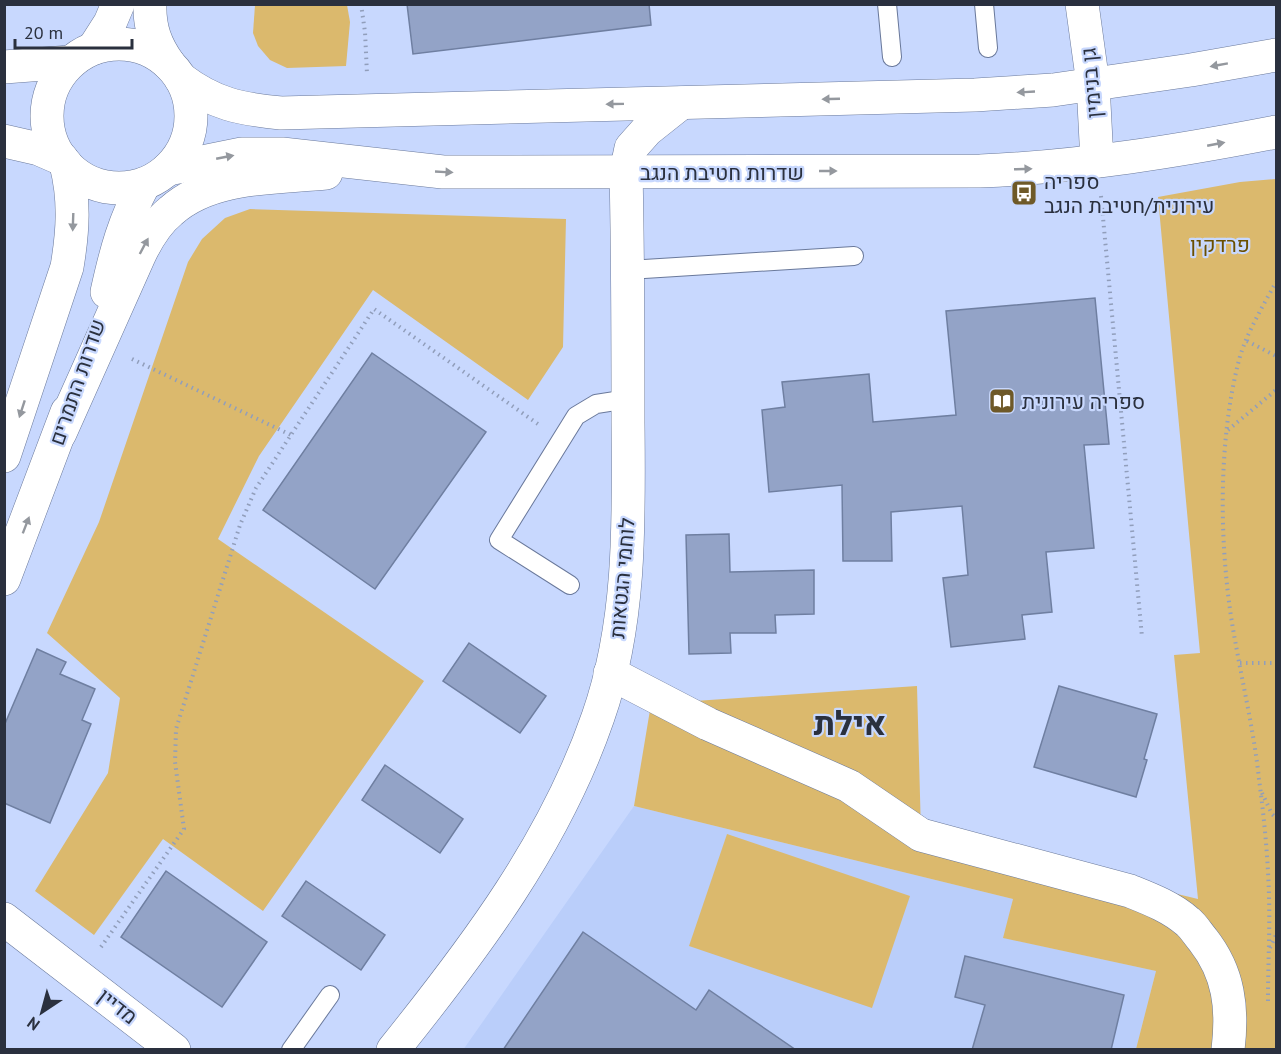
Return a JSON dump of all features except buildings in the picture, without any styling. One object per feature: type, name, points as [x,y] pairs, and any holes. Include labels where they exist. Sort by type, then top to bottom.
[{"type":"main road","points":[[118,4],[110,23],[82,55],[61,73],[48,99],[47,113],[51,141],[64,161],[83,178],[103,186],[117,188],[156,177],[178,158],[190,132],[191,105],[188,91],[157,47],[150,20],[150,4]]},
{"type":"main road","name":"גן בנימין","points":[[1082,4],[1093,84],[1097,161]]},
{"type":"main road","points":[[4,66],[82,55],[122,44],[135,45],[149,50],[199,92],[219,102],[246,110],[281,113],[975,95],[1053,90],[1276,55]]},
{"type":"main road","name":"לוחמי הגטאות","points":[[393,1050],[472,948],[522,875],[565,798],[599,717],[621,629],[629,536],[626,172],[631,148],[646,130],[681,103]]},
{"type":"main road","name":"שדרות חטיבת הנגב","points":[[156,177],[242,154],[282,154],[443,172],[1034,169],[1211,145],[1276,132]]},
{"type":"main road","points":[[4,141],[39,149],[64,161]]},
{"type":"main road","name":"שדרות התמרים","points":[[4,456],[67,267],[74,208],[73,193],[64,161]]},
{"type":"main road","points":[[60,433],[145,243],[161,220],[184,201],[218,186],[239,182],[386,166]]},
{"type":"main road","name":"שדרות התמרים","points":[[4,579],[60,433],[106,294],[118,240],[130,210],[156,177]]},
{"type":"main road","points":[[610,673],[708,724],[849,786],[921,835],[1130,891],[1162,904],[1189,922],[1210,949],[1224,974],[1231,1028],[1228,1050]]},
{"type":"main road","name":"מדיין","points":[[4,919],[174,1050]]},
{"type":"lane","points":[[887,4],[892,57]]},
{"type":"lane","points":[[984,4],[988,48]]},
{"type":"lane","points":[[628,270],[854,256]]},
{"type":"lane","points":[[570,585],[499,540],[576,416],[596,404],[628,399]]},
{"type":"lane","points":[[291,1050],[330,994]]},
{"type":"path","points":[[361,4],[365,32],[368,111]]},
{"type":"path","points":[[1097,161],[1142,637]]},
{"type":"path","points":[[1268,1006],[1269,897],[1260,789],[1248,704],[1227,588],[1224,518],[1228,430],[1239,358],[1276,282]]},
{"type":"path","points":[[80,977],[184,829],[175,762],[176,729],[240,525],[256,489],[374,309],[562,440]]},
{"type":"path","points":[[1247,341],[1276,356]]},
{"type":"path","points":[[100,343],[291,435]]},
{"type":"path","points":[[1228,430],[1276,390]]},
{"type":"path","points":[[1240,663],[1276,663]]},
{"type":"path","points":[[1260,789],[1276,818]]},
{"type":"path","points":[[1269,951],[1276,935]]},
{"type":"shaded area","points":[[634,806],[1013,899],[1004,938],[1156,971],[1136,1049],[463,1050]]},
{"type":"green space","points":[[255,5],[347,5],[350,22],[346,66],[287,68],[270,60],[258,46],[253,33]]},
{"type":"green space","name":"פרדקין","points":[[1276,179],[1276,1049],[1136,1049],[1156,971],[1003,938],[1013,899],[634,806],[651,704],[917,686],[921,832],[1198,899],[1174,655],[1200,653],[1158,197],[1240,182]]},
{"type":"green space","points":[[250,209],[566,219],[563,347],[528,400],[373,290],[259,456],[218,539],[424,681],[263,911],[163,839],[94,935],[35,891],[108,773],[120,698],[47,633],[99,522],[188,262],[202,239],[225,218]]},
{"type":"green space","points":[[727,834],[910,896],[872,1008],[689,946]]},
{"type":"place","name":"ספריה עירונית/חטיבת הנגב","points":[[1024,193]]},
{"type":"place","name":"ספריה עירונית","points":[[1002,401]]},
{"type":"district","name":"אילת","points":[[850,722]]}]
